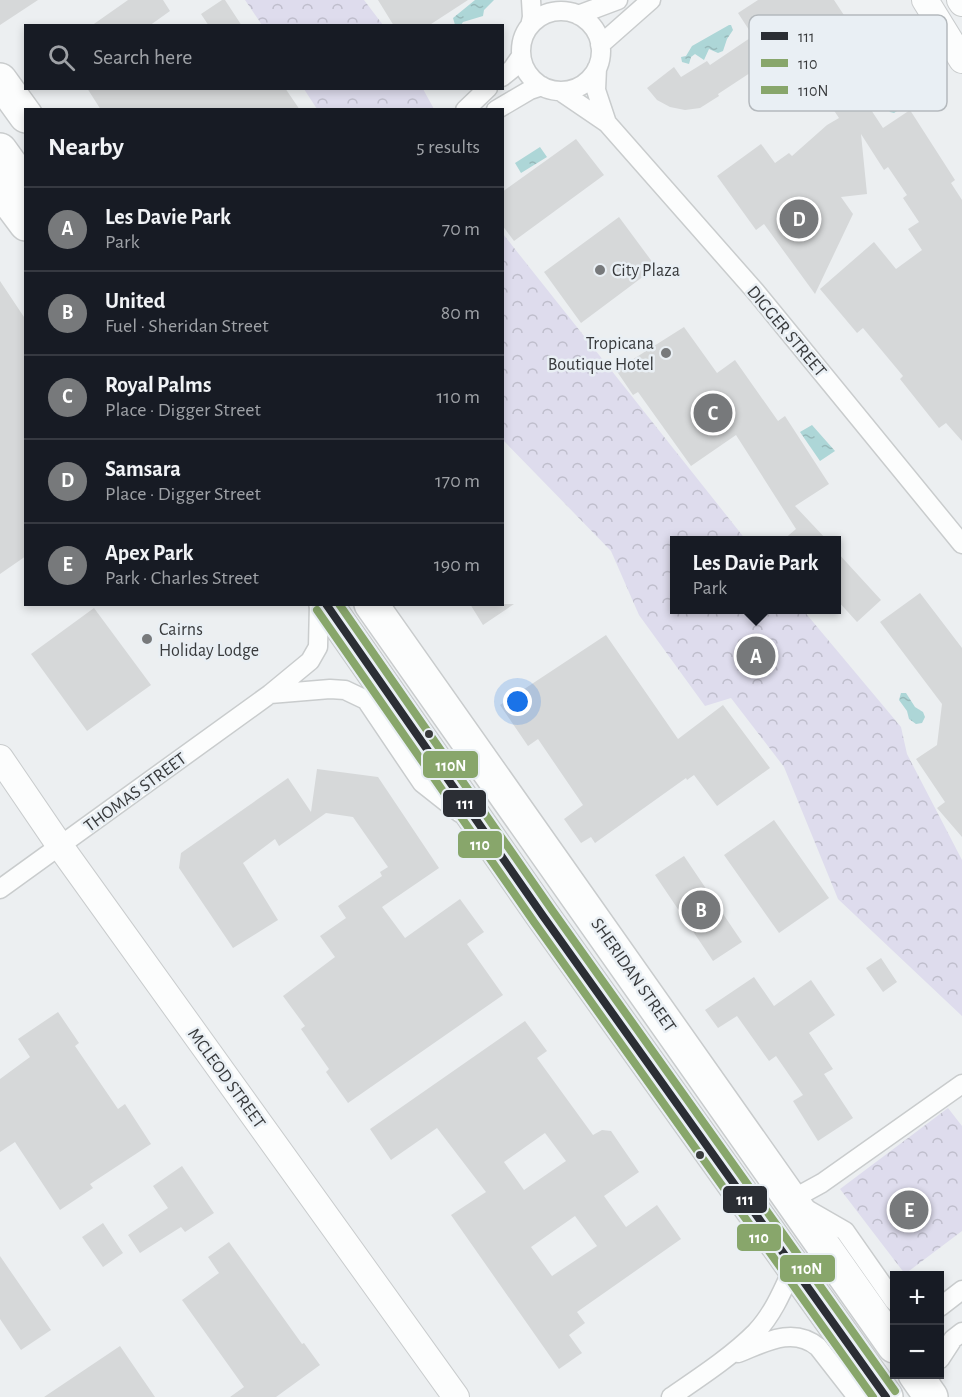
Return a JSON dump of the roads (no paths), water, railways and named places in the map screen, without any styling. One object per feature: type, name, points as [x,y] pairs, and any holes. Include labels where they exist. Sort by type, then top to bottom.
[{"type":"highway","points":[[0,80],[24,113]]},
{"type":"highway","points":[[0,150],[24,183]]},
{"type":"highway","points":[[0,189],[24,221]]},
{"type":"highway","points":[[327,606],[484,831],[886,1397]]},
{"type":"highway","name":"SHERIDAN STREET","points":[[372,606],[668,1022],[890,1340]]},
{"type":"highway","points":[[918,1379],[931,1397]]},
{"type":"street","points":[[531,0],[532,17],[521,45],[521,56],[528,73],[542,86],[560,91],[582,85],[597,68],[600,56],[600,45],[596,32],[588,22],[563,9]]},
{"type":"street","points":[[530,26],[539,18],[563,9],[618,0]]},
{"type":"street","points":[[600,45],[651,0]]},
{"type":"street","points":[[925,0],[934,15]]},
{"type":"street","points":[[947,36],[962,60]]},
{"type":"street","points":[[504,75],[521,56]]},
{"type":"street","name":"DIGGER STREET","points":[[597,68],[596,90],[607,123]]},
{"type":"street","points":[[499,108],[530,90],[542,86]]},
{"type":"street","points":[[467,108],[486,90]]},
{"type":"street","name":"DIGGER STREET","points":[[560,91],[607,123],[755,291],[962,544]]},
{"type":"street","name":"THOMAS STREET","points":[[0,889],[270,694],[310,661],[318,647],[319,606]]},
{"type":"street","points":[[270,694],[330,689],[345,690],[366,700],[422,783],[484,831]]},
{"type":"street","name":"MCLEOD STREET","points":[[0,758],[60,846],[456,1397]]},
{"type":"street","points":[[791,1200],[822,1183],[962,1084]]},
{"type":"street","points":[[791,1200],[845,1231],[890,1295]]},
{"type":"street","points":[[671,1397],[728,1357],[757,1331],[776,1303],[793,1268]]},
{"type":"street","points":[[944,1303],[962,1290]]},
{"type":"street","points":[[944,1352],[953,1339],[962,1332]]},
{"type":"street","points":[[728,1357],[785,1336],[800,1337],[818,1347],[857,1397]]},
{"type":"street","points":[[931,1397],[934,1379]]},
{"type":"water","points":[[475,0],[494,0],[484,10],[483,16],[462,24],[455,24],[453,18]]},
{"type":"water","points":[[729,25],[733,30],[723,51],[718,53],[709,49],[704,60],[695,54],[691,57],[689,64],[682,62],[681,57],[686,56],[692,46]]},
{"type":"water","points":[[540,147],[547,157],[521,173],[515,163]]},
{"type":"water","points":[[812,425],[835,451],[820,461],[800,432]]},
{"type":"water","points":[[901,693],[906,693],[915,707],[923,712],[925,717],[922,723],[916,724],[909,719],[907,711],[899,700]]},
{"type":"place","name":"Samsara","points":[[799,219]]},
{"type":"place","name":"City Plaza","points":[[600,270]]},
{"type":"place","name":"Tropicana Boutique Hotel","points":[[666,353]]},
{"type":"place","name":"Royal Palms","points":[[713,413]]},
{"type":"place","name":"Cairns Holiday Lodge","points":[[147,639]]},
{"type":"place","name":"Les Davie Park","points":[[756,656]]},
{"type":"place","name":"United","points":[[701,910]]},
{"type":"place","name":"Apex Park","points":[[909,1210]]}]
